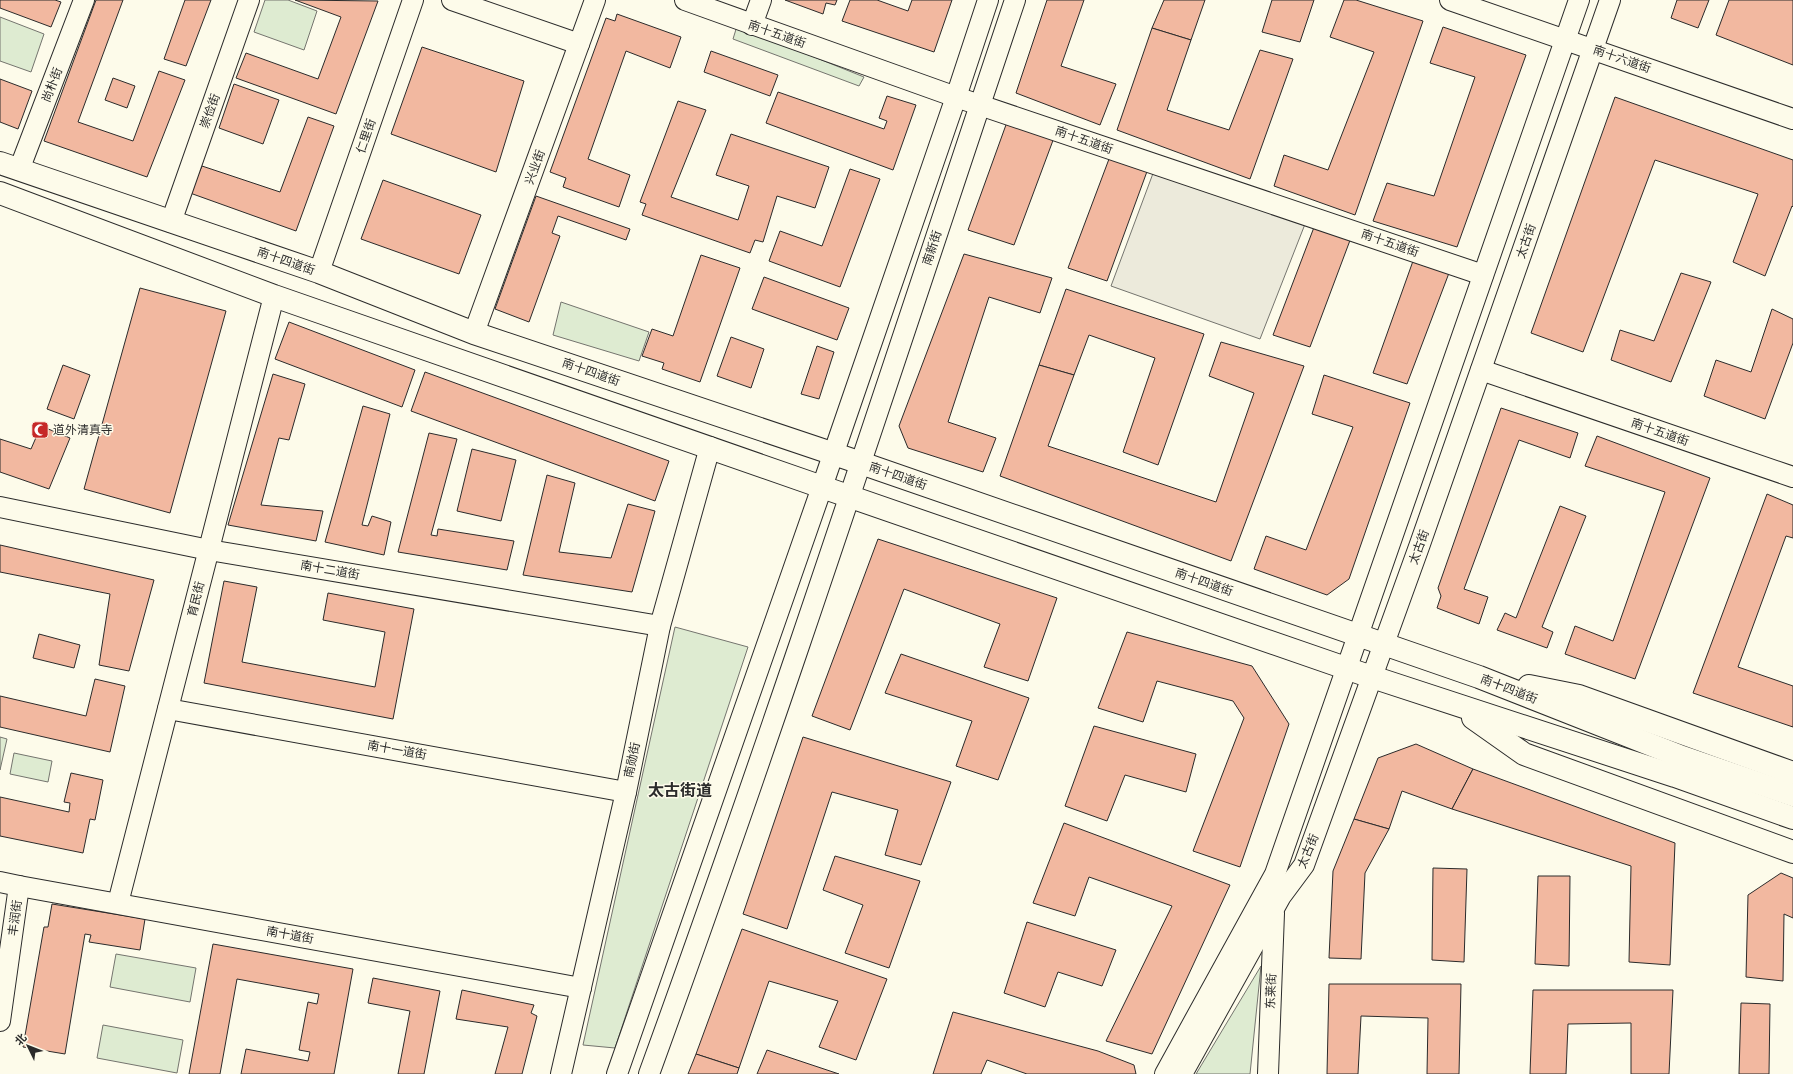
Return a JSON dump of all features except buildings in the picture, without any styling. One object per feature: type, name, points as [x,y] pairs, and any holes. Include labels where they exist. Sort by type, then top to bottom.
[{"type":"main road","name":"南十四道街","points":[[10,166],[319,272],[474,333],[861,463],[1479,677],[1679,767],[1793,795]]},
{"type":"main road","points":[[0,193],[274,296],[1372,678],[1456,706],[1679,767],[1793,818]]},
{"type":"main road","points":[[1479,677],[1579,696],[1793,773]]},
{"type":"main road","points":[[1456,706],[1524,754],[1793,852]]},
{"type":"street","name":"尚朴街","points":[[10,166],[84,0]]},
{"type":"street","name":"崇俭街","points":[[171,222],[249,0]]},
{"type":"street","name":"仁里街","points":[[319,272],[413,0]]},
{"type":"street","points":[[452,0],[579,44]]},
{"type":"street","name":"兴业街","points":[[474,333],[595,0]]},
{"type":"street","name":"南十五道街","points":[[685,0],[956,97],[1483,275]]},
{"type":"street","points":[[752,25],[761,0]]},
{"type":"street","points":[[617,1074],[822,487],[988,0]]},
{"type":"street","name":"南新街","points":[[850,496],[1015,0]]},
{"type":"street","name":"南十六道街","points":[[1450,0],[1793,119]]},
{"type":"street","name":"太古街","points":[[1166,1074],[1275,874],[1579,0]]},
{"type":"street","name":"太古街","points":[[1182,1074],[1282,896],[1304,865],[1481,370],[1610,0]]},
{"type":"street","name":"育民街","points":[[118,903],[274,296]]},
{"type":"street","name":"南十五道街","points":[[1481,370],[1793,477]]},
{"type":"street","name":"南勋街","points":[[561,1074],[626,792],[660,626],[710,447]]},
{"type":"street","points":[[649,1074],[708,911],[850,496]]},
{"type":"street","name":"南十二道街","points":[[0,507],[208,550],[660,626]]},
{"type":"street","name":"南十一道街","points":[[168,709],[626,792]]},
{"type":"street","name":"南十道街","points":[[0,882],[581,988]]},
{"type":"street","name":"丰润街","points":[[0,1021],[19,886]]},
{"type":"street","name":"东莱街","points":[[1268,1074],[1275,909]]},
{"type":"green space","points":[[265,0],[288,0],[317,11],[304,50],[254,32]]},
{"type":"green space","points":[[0,17],[44,34],[31,72],[0,61]]},
{"type":"green space","points":[[737,26],[864,77],[859,86],[733,39]]},
{"type":"green space","points":[[561,302],[649,332],[639,361],[553,335]]},
{"type":"green space","points":[[675,627],[748,647],[615,1048],[583,1045]]},
{"type":"green space","points":[[0,737],[7,739],[0,770]]},
{"type":"green space","points":[[14,753],[52,761],[48,782],[10,774]]},
{"type":"green space","points":[[116,954],[196,968],[190,1002],[110,987]]},
{"type":"green space","points":[[1261,966],[1250,1074],[1196,1074]]},
{"type":"green space","points":[[103,1025],[183,1040],[177,1073],[97,1058]]},
{"type":"shaded area","points":[[1155,168],[1307,219],[1260,339],[1111,286]]},
{"type":"place","name":"道外清真寺","points":[[40,430]]},
{"type":"district","name":"太古街道","points":[[680,791]]}]
